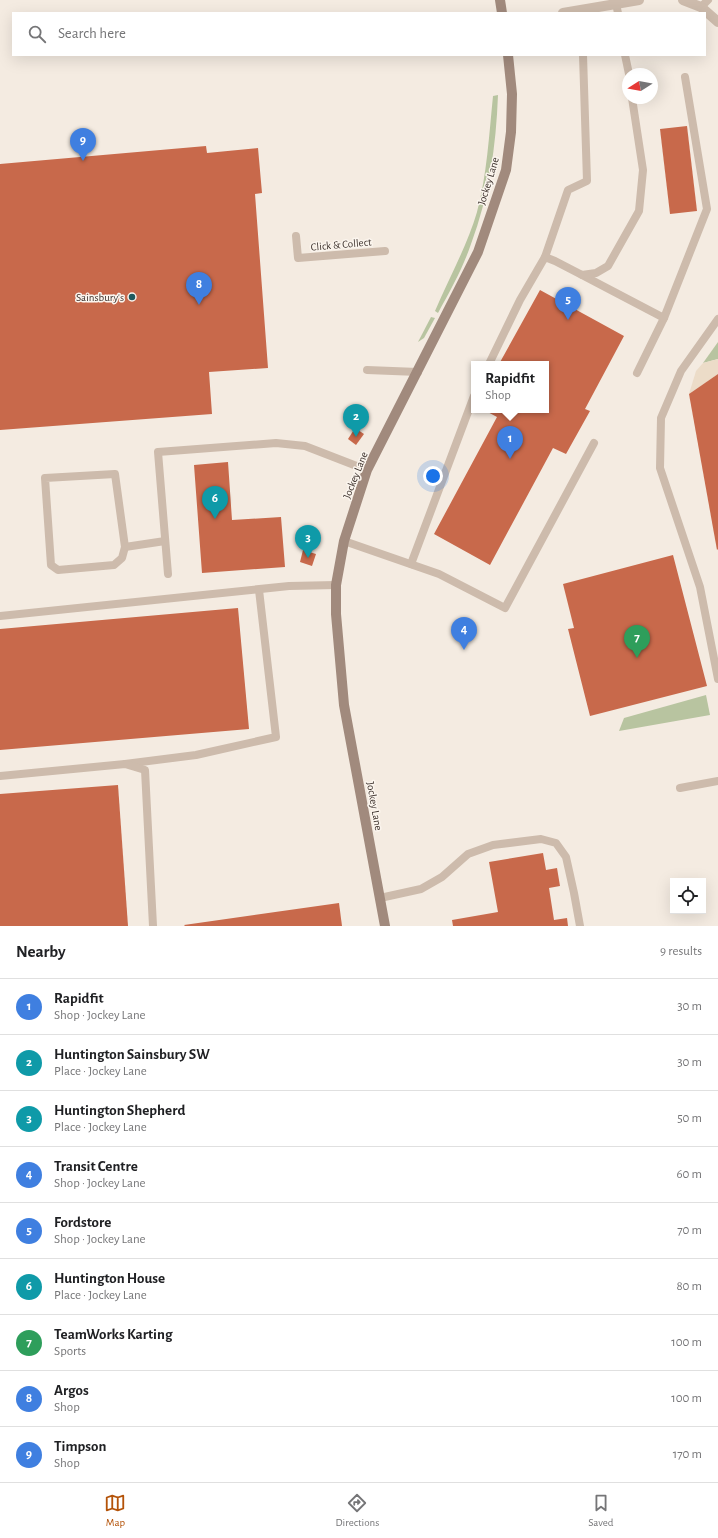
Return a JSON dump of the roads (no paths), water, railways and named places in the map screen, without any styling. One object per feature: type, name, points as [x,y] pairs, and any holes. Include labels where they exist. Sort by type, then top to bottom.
[{"type":"street","points":[[500,0],[502,12]]},
{"type":"street","points":[[575,12],[617,8],[638,0]]},
{"type":"street","points":[[683,0],[705,3],[718,22]]},
{"type":"street","name":"Jockey Lane","points":[[385,926],[344,705],[336,614],[336,585],[344,541],[368,470],[418,372],[442,320],[478,252],[506,170],[511,132],[512,94],[508,56]]},
{"type":"lane","points":[[490,361],[520,300],[546,257],[568,190],[587,181],[583,56]]},
{"type":"lane","points":[[626,56],[627,68]]},
{"type":"lane","points":[[637,373],[664,318],[707,209],[685,77]]},
{"type":"lane","points":[[582,275],[596,272],[608,266],[639,211],[643,170],[633,104]]},
{"type":"lane","name":"Click & Collect","points":[[296,236],[298,258],[385,251]]},
{"type":"lane","points":[[546,257],[664,318]]},
{"type":"lane","points":[[718,319],[680,371],[661,418],[660,468],[700,587],[718,679]]},
{"type":"lane","points":[[366,370],[418,372]]},
{"type":"lane","points":[[411,564],[471,404]]},
{"type":"lane","points":[[168,574],[158,452],[276,443],[305,446],[368,470]]},
{"type":"lane","points":[[344,541],[438,574],[505,608],[594,443]]},
{"type":"lane","points":[[115,474],[125,546],[122,558],[114,565],[58,570],[51,565],[45,478],[115,474]]},
{"type":"lane","points":[[125,546],[165,541]]},
{"type":"lane","points":[[0,616],[289,586],[336,585]]},
{"type":"lane","points":[[0,776],[124,764],[196,755],[276,737],[259,590]]},
{"type":"lane","points":[[124,764],[145,770],[153,926]]},
{"type":"lane","points":[[680,788],[718,781]]},
{"type":"lane","points":[[380,898],[421,889],[442,877],[468,854],[493,845],[541,839],[556,843],[566,857],[580,926]]},
{"type":"place","name":"Timpson","points":[[83,161]]},
{"type":"place","name":"Sainsbury's","points":[[132,297]]},
{"type":"place","name":"Argos","points":[[199,305]]},
{"type":"place","name":"Fordstore","points":[[568,320]]},
{"type":"place","name":"Huntington Sainsbury SW","points":[[356,437]]},
{"type":"place","name":"Rapidfit","points":[[510,459]]},
{"type":"place","name":"Huntington House","points":[[215,519]]},
{"type":"place","name":"Huntington Shepherd","points":[[308,558]]},
{"type":"place","name":"Transit Centre","points":[[464,650]]},
{"type":"place","name":"TeamWorks Karting","points":[[637,658]]}]
